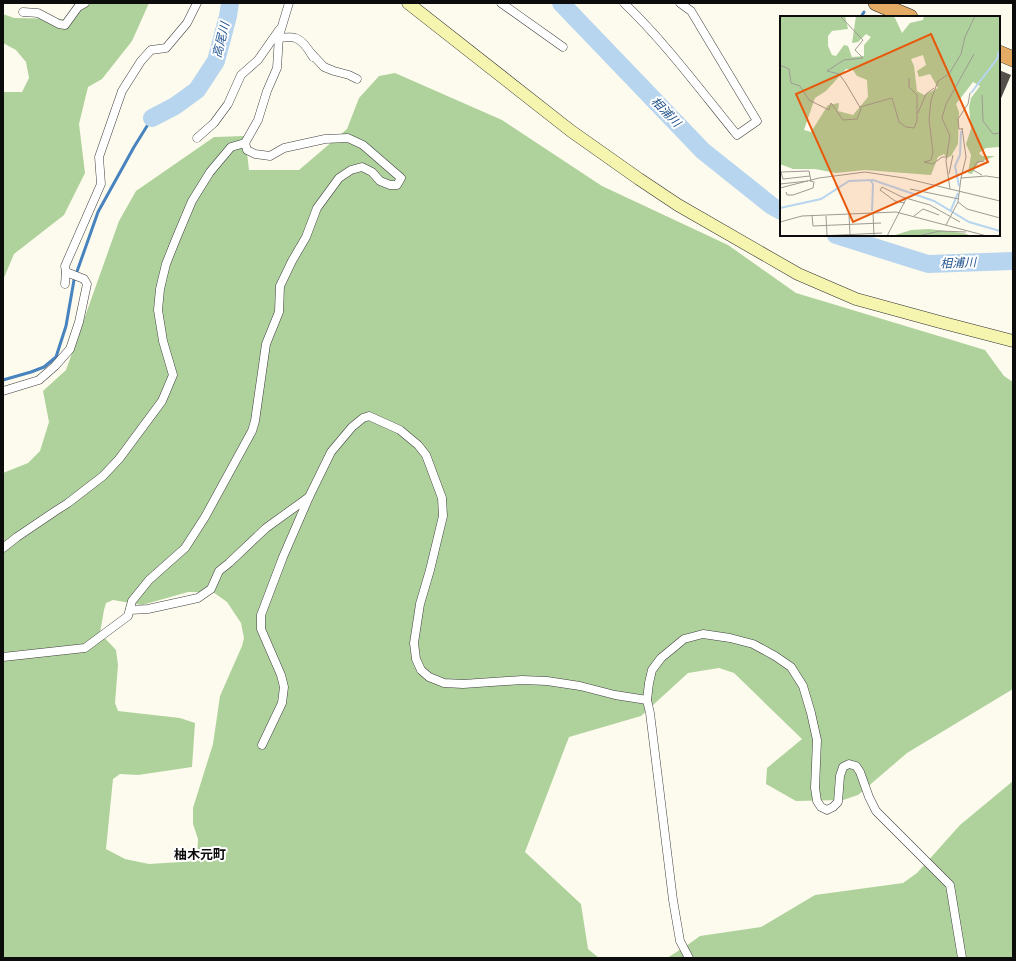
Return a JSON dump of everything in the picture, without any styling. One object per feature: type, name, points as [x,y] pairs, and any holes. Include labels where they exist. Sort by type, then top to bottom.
[{"type":"highway","points":[[876,3],[908,16]]},
{"type":"highway","points":[[1000,53],[1013,59]]},
{"type":"street","points":[[23,12],[38,13],[59,24],[65,25],[78,7],[85,3]]},
{"type":"street","points":[[65,284],[68,273],[65,266],[101,184],[99,157],[122,91],[141,61],[152,50],[166,48],[187,23],[197,3]]},
{"type":"street","points":[[3,548],[68,503],[103,476],[119,459],[162,401],[173,375],[163,341],[158,310],[160,289],[166,264],[192,201],[210,172],[231,147],[245,142],[258,120],[267,91],[277,68],[279,38],[289,3]]},
{"type":"street","points":[[408,3],[571,131],[638,179],[678,205],[798,274],[856,299],[1013,341]]},
{"type":"street","points":[[501,3],[563,47]]},
{"type":"street","points":[[624,3],[664,45],[737,135],[757,121],[691,11],[680,3]]},
{"type":"street","points":[[197,138],[214,124],[228,104],[241,75],[258,60],[282,24]]},
{"type":"street","points":[[279,38],[296,38],[303,43],[324,67],[357,79]]},
{"type":"street","points":[[310,52],[318,68]]},
{"type":"street","points":[[3,657],[85,648],[128,616],[132,601],[149,580],[185,548],[252,432],[255,421],[266,344],[279,312],[280,286],[306,237],[317,208],[339,178],[352,170],[362,167],[372,172],[380,181],[390,185],[397,185],[401,178],[363,145],[348,138],[325,138],[284,148],[270,156],[255,154],[247,150],[245,142]]},
{"type":"street","points":[[3,391],[39,380],[55,366],[70,349],[79,322],[87,284],[84,279],[68,273]]},
{"type":"street","points":[[262,745],[282,703],[284,687],[281,675],[260,629],[261,615],[283,557],[309,497],[331,452],[352,427],[363,418],[369,416],[400,430],[418,445],[426,456],[442,498],[443,516],[420,604],[414,643],[416,659],[421,670],[429,677],[444,683],[464,684],[522,680],[547,681],[580,686],[615,695],[647,700]]},
{"type":"street","points":[[130,610],[148,609],[198,598],[211,589],[219,571],[266,528],[309,497]]},
{"type":"street","points":[[689,958],[680,941],[673,900],[651,721],[647,700],[652,670],[661,658],[684,639],[703,634],[730,638],[753,644],[791,667],[803,686],[817,740],[815,788],[817,801],[821,808],[827,810],[838,802],[840,776],[843,766],[849,764],[856,766],[860,772],[876,811],[950,885],[962,958]]},
{"type":"green space","points":[[83,3],[149,3],[132,41],[102,79],[88,87],[79,124],[85,173],[64,215],[14,254],[3,280],[3,92],[22,92],[29,78],[26,62],[16,50],[3,43],[3,14],[14,18],[65,19]]},
{"type":"green space","points":[[395,73],[502,120],[602,186],[728,245],[796,293],[985,350],[1004,376],[1013,382],[1013,689],[907,753],[858,795],[843,800],[796,801],[766,784],[767,768],[802,739],[734,673],[719,668],[688,673],[641,716],[569,737],[525,852],[581,904],[588,949],[599,958],[3,958],[3,473],[28,463],[40,451],[49,422],[43,391],[66,370],[119,221],[136,191],[214,137],[245,136],[249,170],[299,170],[347,129],[359,98],[379,76]],"holes":[[[188,592],[213,592],[227,602],[241,623],[244,638],[242,646],[220,696],[213,744],[193,808],[193,824],[198,839],[197,861],[149,864],[125,859],[106,849],[113,779],[120,774],[138,775],[192,767],[195,723],[180,718],[118,711],[115,703],[118,665],[116,650],[100,633],[106,603],[113,600],[142,605]]]},
{"type":"green space","points":[[1013,781],[1013,958],[667,958],[700,936],[761,927],[815,895],[903,883],[917,873],[960,825]]},
{"type":"building","points":[[1000,70],[1011,75],[1000,101]]},
{"type":"waterway","name":"高尾川","points":[[152,118],[175,106],[197,90],[216,61],[230,3]]},
{"type":"waterway","name":"相浦川","points":[[561,3],[703,151],[772,206],[780,210]]},
{"type":"waterway","points":[[862,16],[864,12]]},
{"type":"waterway","points":[[3,380],[44,367],[56,357],[66,326],[74,280],[98,212],[152,118]]},
{"type":"waterway","name":"相浦川","points":[[839,236],[928,264],[1013,261]]},
{"type":"district","name":"柚木元町","points":[[200,854]]}]
